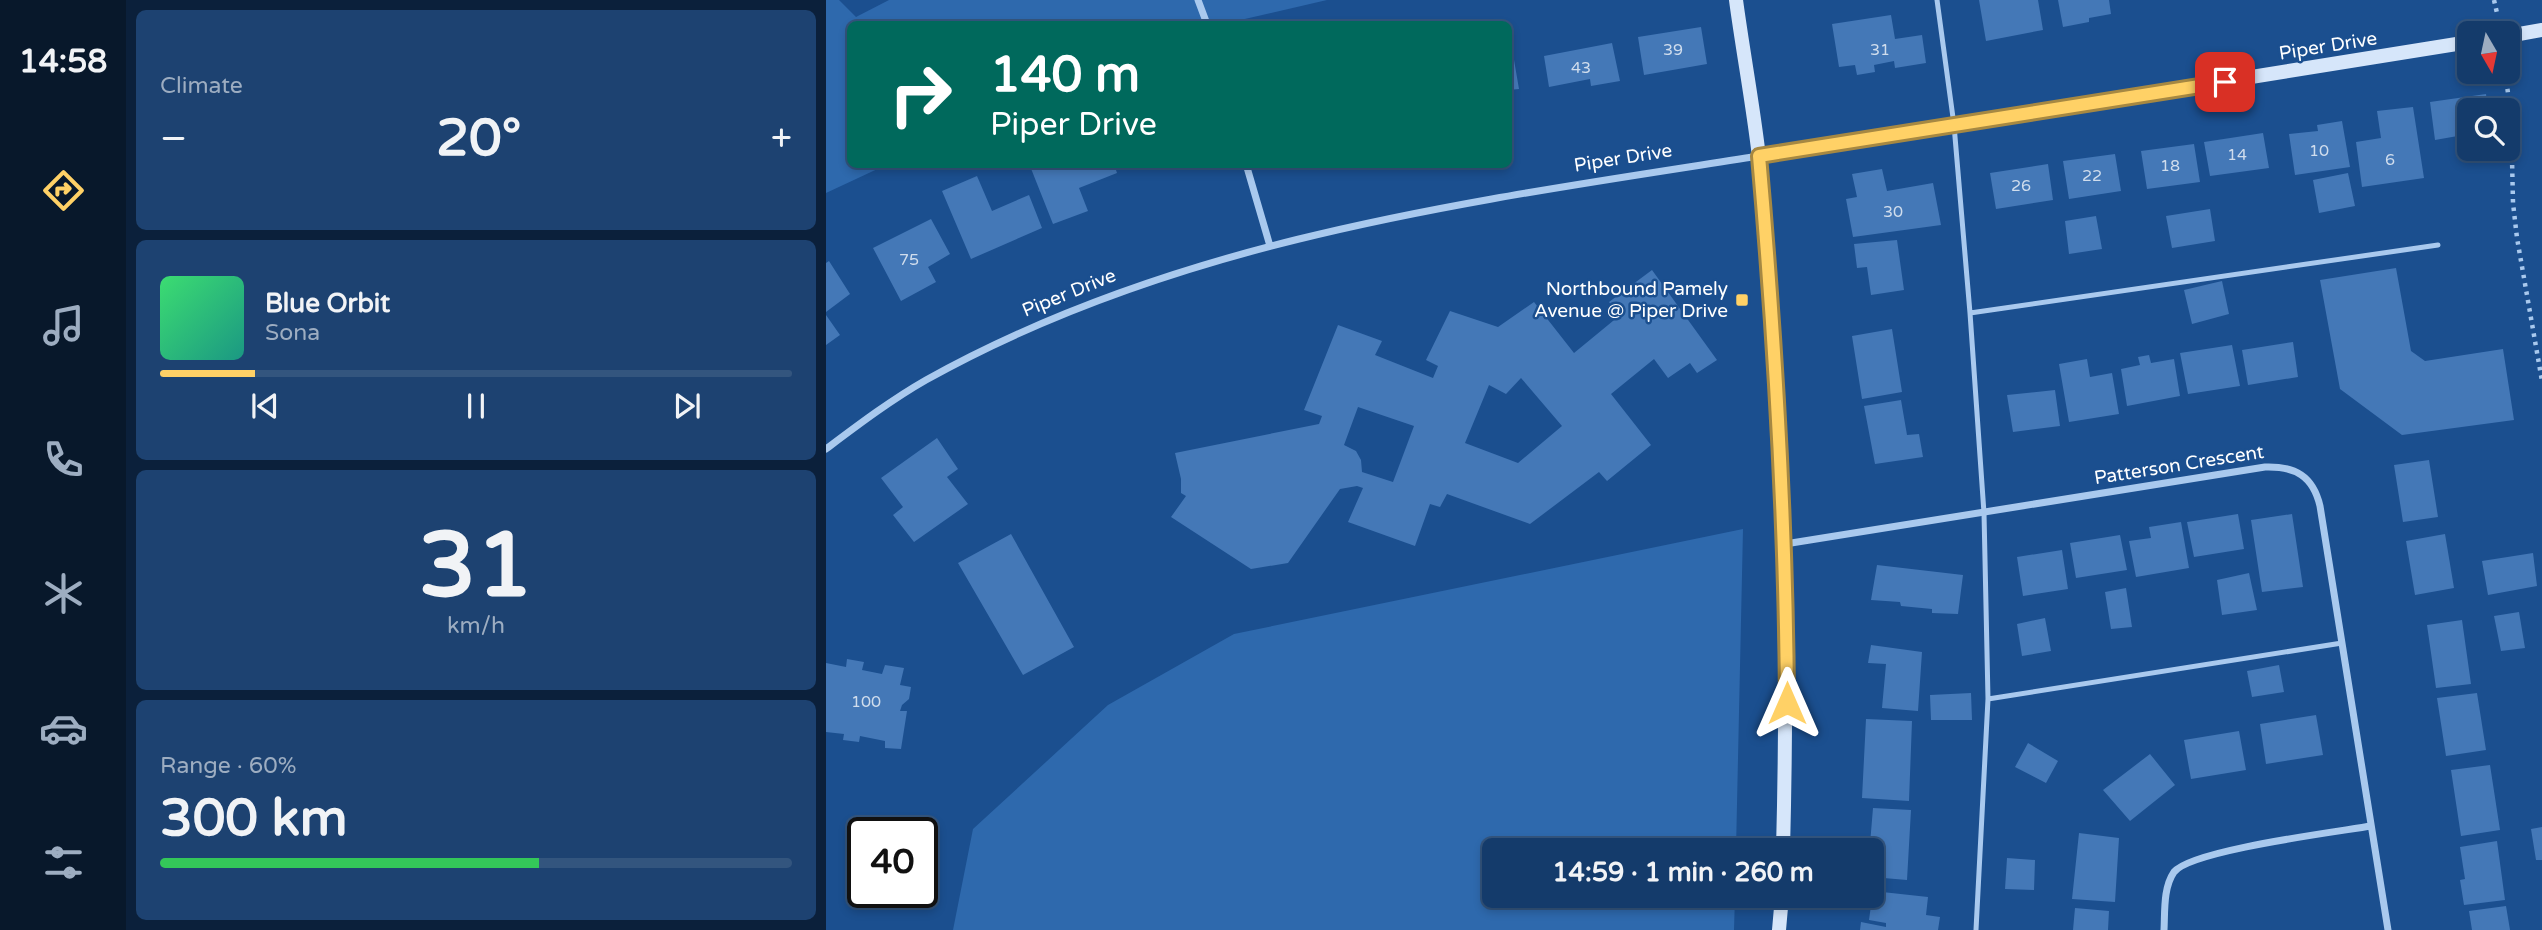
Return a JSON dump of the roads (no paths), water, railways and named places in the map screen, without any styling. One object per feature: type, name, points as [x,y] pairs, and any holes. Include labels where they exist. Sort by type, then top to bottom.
[{"type":"street","points":[[1198,0],[1205,21]]},
{"type":"street","points":[[1736,0],[1759,156],[1772,311],[1785,544],[1787,703],[1783,838]]},
{"type":"street","points":[[2520,34],[2542,30]]},
{"type":"street","name":"Piper Drive","points":[[826,449],[874,413],[925,381],[988,348],[1121,292],[1270,246],[1352,225],[1436,208],[2457,44]]},
{"type":"street","points":[[1248,168],[1270,246]]},
{"type":"street","name":"Patterson Crescent","points":[[1785,544],[2265,467],[2291,468],[2303,474],[2311,481],[2319,499],[2388,930]]},
{"type":"street","points":[[2164,930],[2167,891],[2174,872],[2181,866],[2208,855],[2371,826]]},
{"type":"street","points":[[1779,930],[1781,908]]},
{"type":"lane","points":[[1937,0],[1954,125],[1984,513],[1989,699],[1976,930]]},
{"type":"lane","points":[[1970,313],[2438,245]]},
{"type":"lane","points":[[1989,699],[2342,643]]},
{"type":"place","name":"Northbound Pamely Avenue @ Piper Drive","points":[[1742,300]]}]
